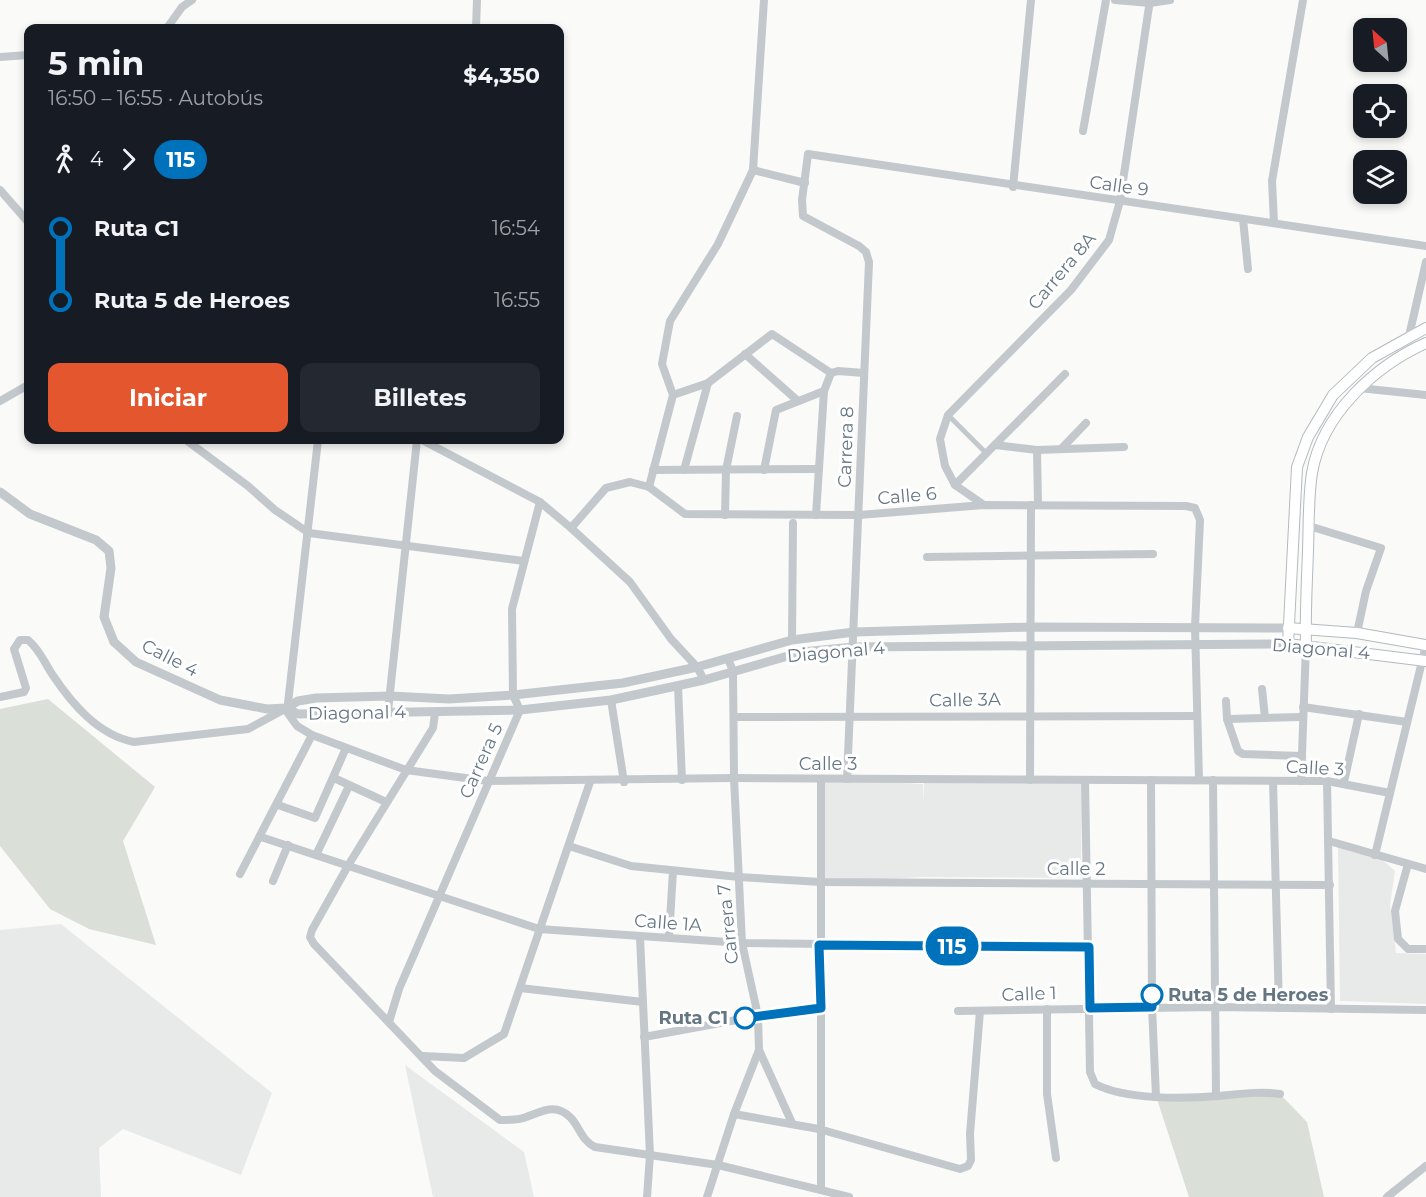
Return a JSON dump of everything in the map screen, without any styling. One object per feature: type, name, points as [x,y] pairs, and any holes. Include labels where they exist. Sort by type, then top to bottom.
[{"type":"main road","points":[[1287,644],[1297,467],[1308,437],[1333,395],[1372,358],[1426,328]]},
{"type":"main road","points":[[1306,646],[1312,471],[1325,438],[1338,414],[1359,388],[1397,356],[1426,344]]},
{"type":"main road","name":"Diagonal 4","points":[[1288,628],[1357,633],[1426,645]]},
{"type":"main road","name":"Diagonal 4","points":[[1287,644],[1424,661]]},
{"type":"street","points":[[170,24],[182,7],[192,0]]},
{"type":"street","points":[[476,24],[477,0]]},
{"type":"street","points":[[649,487],[673,394],[662,364],[670,321],[718,244],[753,170],[764,0]]},
{"type":"street","points":[[1013,186],[1031,0]]},
{"type":"street","points":[[1083,131],[1106,0]]},
{"type":"street","points":[[1114,0],[1150,2],[1170,0]]},
{"type":"street","points":[[1274,223],[1272,181],[1303,0]]},
{"type":"street","name":"Carrera 8A","points":[[948,415],[1071,290],[1109,240],[1120,201],[1150,2]]},
{"type":"street","points":[[0,57],[24,54]]},
{"type":"street","name":"Calle 9","points":[[808,154],[1426,246]]},
{"type":"street","name":"Carrera 8","points":[[808,154],[801,210],[803,216],[859,246],[866,252],[869,262],[847,779]]},
{"type":"street","points":[[753,170],[805,183]]},
{"type":"street","points":[[0,190],[24,217]]},
{"type":"street","points":[[1244,219],[1248,269]]},
{"type":"street","points":[[1409,336],[1426,262]]},
{"type":"street","points":[[673,394],[708,383],[769,336],[831,373],[838,371],[864,373]]},
{"type":"street","points":[[745,354],[798,401]]},
{"type":"street","points":[[816,515],[824,391],[831,373]]},
{"type":"street","points":[[955,485],[1065,374]]},
{"type":"street","points":[[684,470],[708,383]]},
{"type":"street","points":[[0,401],[24,386]]},
{"type":"street","points":[[1359,388],[1426,395]]},
{"type":"street","points":[[764,470],[776,410],[824,391]]},
{"type":"street","points":[[984,505],[955,485],[945,466],[940,439],[948,415],[987,454]]},
{"type":"street","points":[[725,515],[726,470],[737,416]]},
{"type":"street","points":[[1061,449],[1086,423]]},
{"type":"street","points":[[191,444],[248,486],[275,510],[309,533],[524,561]]},
{"type":"street","points":[[0,697],[24,692],[26,688],[14,649],[20,640],[28,640],[38,649],[64,692],[93,724],[124,740],[134,742],[242,730],[257,726],[286,708],[309,533],[318,444]]},
{"type":"street","points":[[388,711],[405,545],[418,444]]},
{"type":"street","points":[[427,444],[540,502],[572,528],[630,582],[671,639],[697,667],[704,680]]},
{"type":"street","points":[[995,445],[1037,450],[1124,447]]},
{"type":"street","points":[[1030,780],[1029,714],[1032,648],[1030,556],[1037,450]]},
{"type":"street","points":[[653,470],[819,469]]},
{"type":"street","name":"Calle 6","points":[[572,528],[606,488],[630,482],[649,487],[685,514],[859,515],[984,505],[1186,506],[1195,508],[1200,520],[1194,627]]},
{"type":"street","name":"Calle 4","points":[[0,492],[30,514],[96,540],[109,551],[111,568],[104,617],[114,642],[136,662],[220,700],[267,710],[286,708]]},
{"type":"street","name":"Carrera 5","points":[[389,1022],[391,1008],[520,710],[513,695],[512,609],[540,502]]},
{"type":"street","points":[[792,640],[793,523]]},
{"type":"street","points":[[1309,526],[1380,548],[1366,591],[1357,633]]},
{"type":"street","points":[[927,557],[1153,554]]},
{"type":"street","name":"Diagonal 4","points":[[286,708],[298,701],[316,698],[390,696],[449,699],[513,695],[623,683],[697,667],[792,640],[854,632],[1031,627],[1288,628]]},
{"type":"street","points":[[1194,627],[1198,780]]},
{"type":"street","name":"Diagonal 4","points":[[286,708],[298,714],[520,710],[611,700],[704,680],[802,652],[853,647],[1032,648],[1195,643],[1287,644]]},
{"type":"street","points":[[1375,855],[1424,661],[1426,645]]},
{"type":"street","points":[[1301,781],[1306,646]]},
{"type":"street","name":"Carrera 7","points":[[707,1197],[734,1114],[759,1050],[758,1016],[742,943],[734,778],[733,672],[728,659]]},
{"type":"street","points":[[678,686],[682,780]]},
{"type":"street","points":[[1262,689],[1265,717]]},
{"type":"street","points":[[611,700],[624,782]]},
{"type":"street","points":[[1226,701],[1227,719],[1238,751],[1243,754],[1302,756]]},
{"type":"street","points":[[1303,707],[1407,722]]},
{"type":"street","name":"Calle 3","points":[[286,708],[290,719],[312,735],[406,770],[488,781],[624,782],[734,778],[1327,781],[1344,782],[1390,793]]},
{"type":"street","points":[[435,713],[433,728],[349,864],[310,938],[435,1071],[500,1120],[521,1118],[542,1109],[559,1109],[571,1118],[587,1143],[602,1149],[718,1165],[849,1197]]},
{"type":"street","name":"Calle 3A","points":[[735,717],[1029,714],[1196,716]]},
{"type":"street","points":[[1344,782],[1359,714]]},
{"type":"street","points":[[1227,719],[1302,717]]},
{"type":"street","points":[[240,874],[278,805],[312,735]]},
{"type":"street","points":[[278,805],[315,818],[346,748]]},
{"type":"street","points":[[334,778],[386,802]]},
{"type":"street","points":[[821,779],[819,945],[821,1189]]},
{"type":"street","points":[[1085,780],[1090,1072],[1095,1084],[1110,1092],[1156,1096],[1216,1096],[1264,1092],[1280,1094]]},
{"type":"street","points":[[1151,780],[1152,1007],[1156,1096]]},
{"type":"street","points":[[1213,780],[1216,1096]]},
{"type":"street","points":[[1273,781],[1279,1008]]},
{"type":"street","points":[[1327,781],[1331,1009]]},
{"type":"street","points":[[423,1056],[464,1058],[504,1034],[590,782]]},
{"type":"street","points":[[316,853],[349,786]]},
{"type":"street","name":"Calle 1A","points":[[261,837],[316,853],[539,929],[742,943],[1089,947]]},
{"type":"street","points":[[1329,841],[1426,869]]},
{"type":"street","points":[[273,881],[288,845]]},
{"type":"street","points":[[569,846],[631,866],[739,877],[821,882]]},
{"type":"street","points":[[1408,864],[1395,911],[1398,939],[1408,949],[1426,949]]},
{"type":"street","points":[[669,937],[673,871]]},
{"type":"street","name":"Calle 2","points":[[821,882],[1330,885]]},
{"type":"street","points":[[640,937],[650,1155],[647,1197]]},
{"type":"street","points":[[520,988],[643,1002]]},
{"type":"street","name":"Calle 1","points":[[958,1011],[1152,1007],[1426,1010]]},
{"type":"street","points":[[644,1037],[758,1016],[821,1008]]},
{"type":"street","points":[[1047,1009],[1047,1094],[1056,1158]]},
{"type":"street","points":[[734,1114],[819,1129],[960,1169],[968,1166],[971,1160],[970,1134],[980,1011]]},
{"type":"street","points":[[759,1050],[792,1123]]},
{"type":"street","points":[[1387,1197],[1426,1166]]},
{"type":"shaded area","points":[[48,699],[155,787],[123,841],[156,945],[89,929],[50,909],[0,846],[0,709]]},
{"type":"shaded area","points":[[821,779],[923,784],[923,805],[924,783],[1082,783],[1081,878],[923,877],[821,882]]},
{"type":"shaded area","points":[[1338,846],[1378,856],[1395,871],[1390,905],[1396,953],[1426,954],[1426,1004],[1340,1001]]},
{"type":"shaded area","points":[[61,924],[272,1093],[241,1175],[123,1129],[99,1148],[101,1197],[0,1197],[0,930]]},
{"type":"shaded area","points":[[405,1065],[524,1152],[534,1197],[433,1197]]},
{"type":"shaded area","points":[[1280,1094],[1307,1122],[1324,1197],[1189,1197],[1156,1096]]},
{"type":"bus line","name":"115","points":[[745,1018],[821,1008],[819,945],[1089,947],[1090,1008],[1152,1007],[1152,995]]},
{"type":"place","name":"Ruta 5 de Heroes","points":[[1152,995]]},
{"type":"place","name":"Ruta C1","points":[[745,1018]]}]
